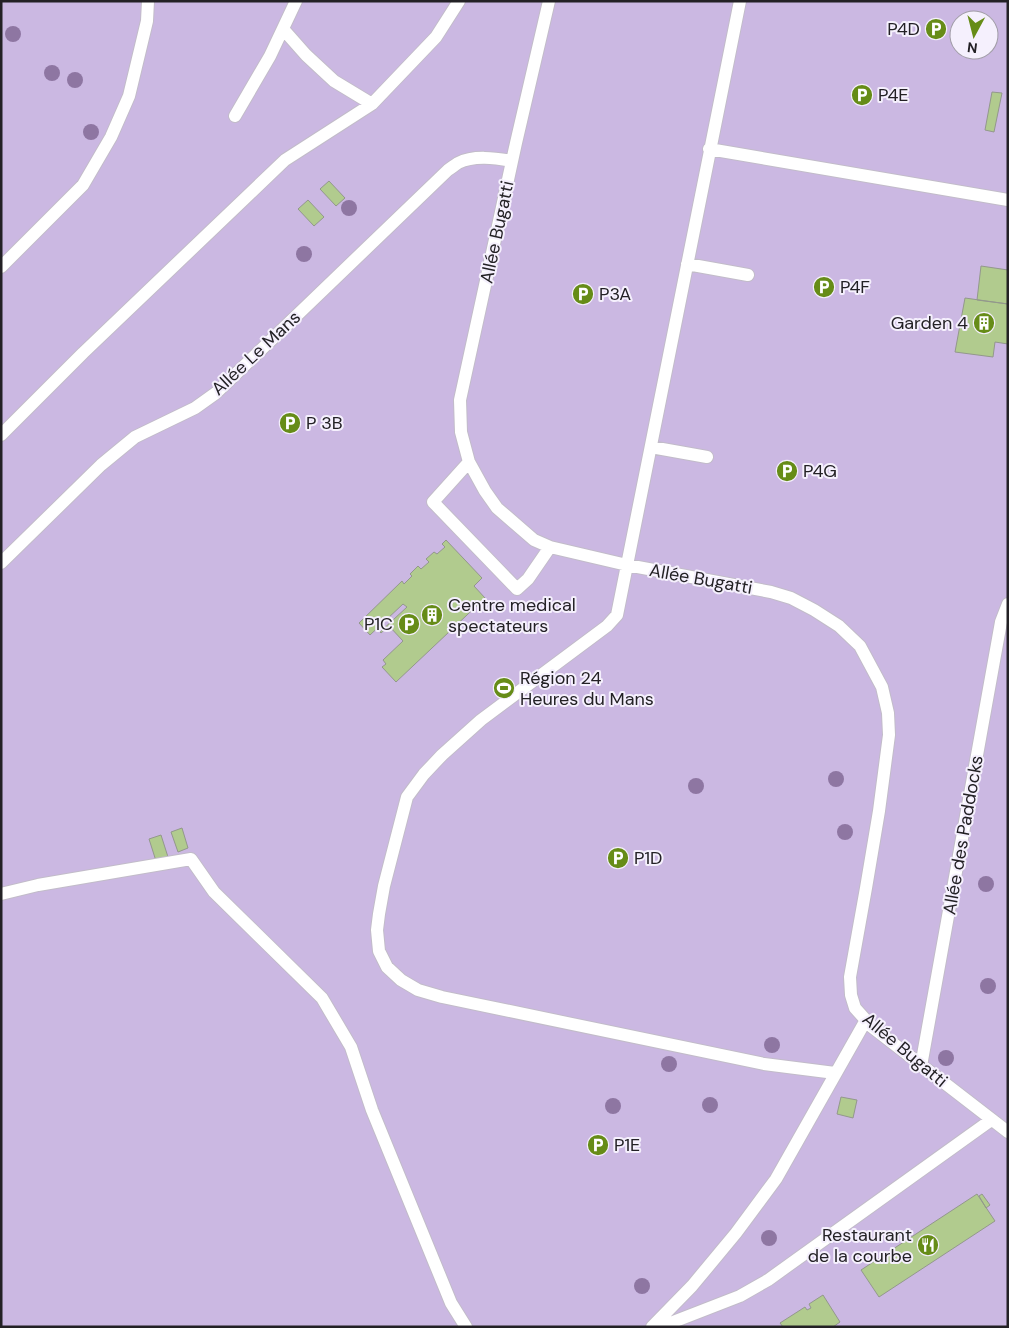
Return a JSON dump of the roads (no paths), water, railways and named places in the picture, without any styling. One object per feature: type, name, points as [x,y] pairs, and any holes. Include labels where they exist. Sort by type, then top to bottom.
[{"type":"lane","points":[[1,267],[83,185],[111,136],[128,96],[147,21],[148,1]]},
{"type":"lane","points":[[235,116],[257,80],[296,1]]},
{"type":"lane","points":[[1,435],[83,353],[286,160],[372,104],[436,37],[459,1]]},
{"type":"lane","name":"Allée Bugatti","points":[[549,1],[460,400],[461,432],[469,462],[484,491],[497,508],[534,540],[550,547],[627,565],[771,592],[791,598],[839,626],[860,646],[882,686],[888,713],[889,735],[879,810],[850,977],[851,996],[855,1008],[866,1020],[921,1066],[1008,1132]]},
{"type":"lane","points":[[740,1],[617,615],[607,626],[481,720],[424,774],[407,797],[384,886],[377,930],[380,951],[387,967],[401,980],[418,990],[442,997],[764,1064],[835,1073]]},
{"type":"lane","points":[[283,29],[306,55],[334,80],[372,104]]},
{"type":"lane","points":[[709,149],[1008,200]]},
{"type":"lane","name":"Allée Le Mans","points":[[1,563],[101,465],[135,437],[195,408],[216,392],[448,170],[458,163],[473,158],[497,158],[512,161]]},
{"type":"lane","points":[[687,264],[748,275]]},
{"type":"lane","points":[[650,447],[707,457]]},
{"type":"lane","points":[[469,462],[433,502],[517,589],[528,579],[550,547]]},
{"type":"lane","name":"Allée des Paddocks","points":[[921,1066],[1001,622],[1008,604]]},
{"type":"lane","points":[[1,894],[38,885],[191,859],[214,892],[322,998],[351,1047],[372,1110],[447,1294],[466,1327]]},
{"type":"lane","points":[[652,1327],[692,1286],[736,1233],[776,1179],[866,1020]]},
{"type":"lane","points":[[660,1327],[740,1296],[768,1280],[992,1120]]},
{"type":"place","name":"P4D","points":[[936,29]]},
{"type":"place","name":"P4E","points":[[862,95]]},
{"type":"place","name":"P4F","points":[[824,287]]},
{"type":"place","name":"P3A","points":[[583,294]]},
{"type":"place","name":"Garden 4","points":[[984,323]]},
{"type":"place","name":"P 3B","points":[[290,423]]},
{"type":"place","name":"P4G","points":[[787,471]]},
{"type":"place","name":"Centre medical spectateurs","points":[[432,615]]},
{"type":"place","name":"P1C","points":[[409,624]]},
{"type":"place","name":"Région 24 Heures du Mans","points":[[504,688]]},
{"type":"place","name":"P1D","points":[[618,858]]},
{"type":"place","name":"P1E","points":[[598,1145]]},
{"type":"place","name":"Restaurant de la courbe","points":[[928,1245]]}]
